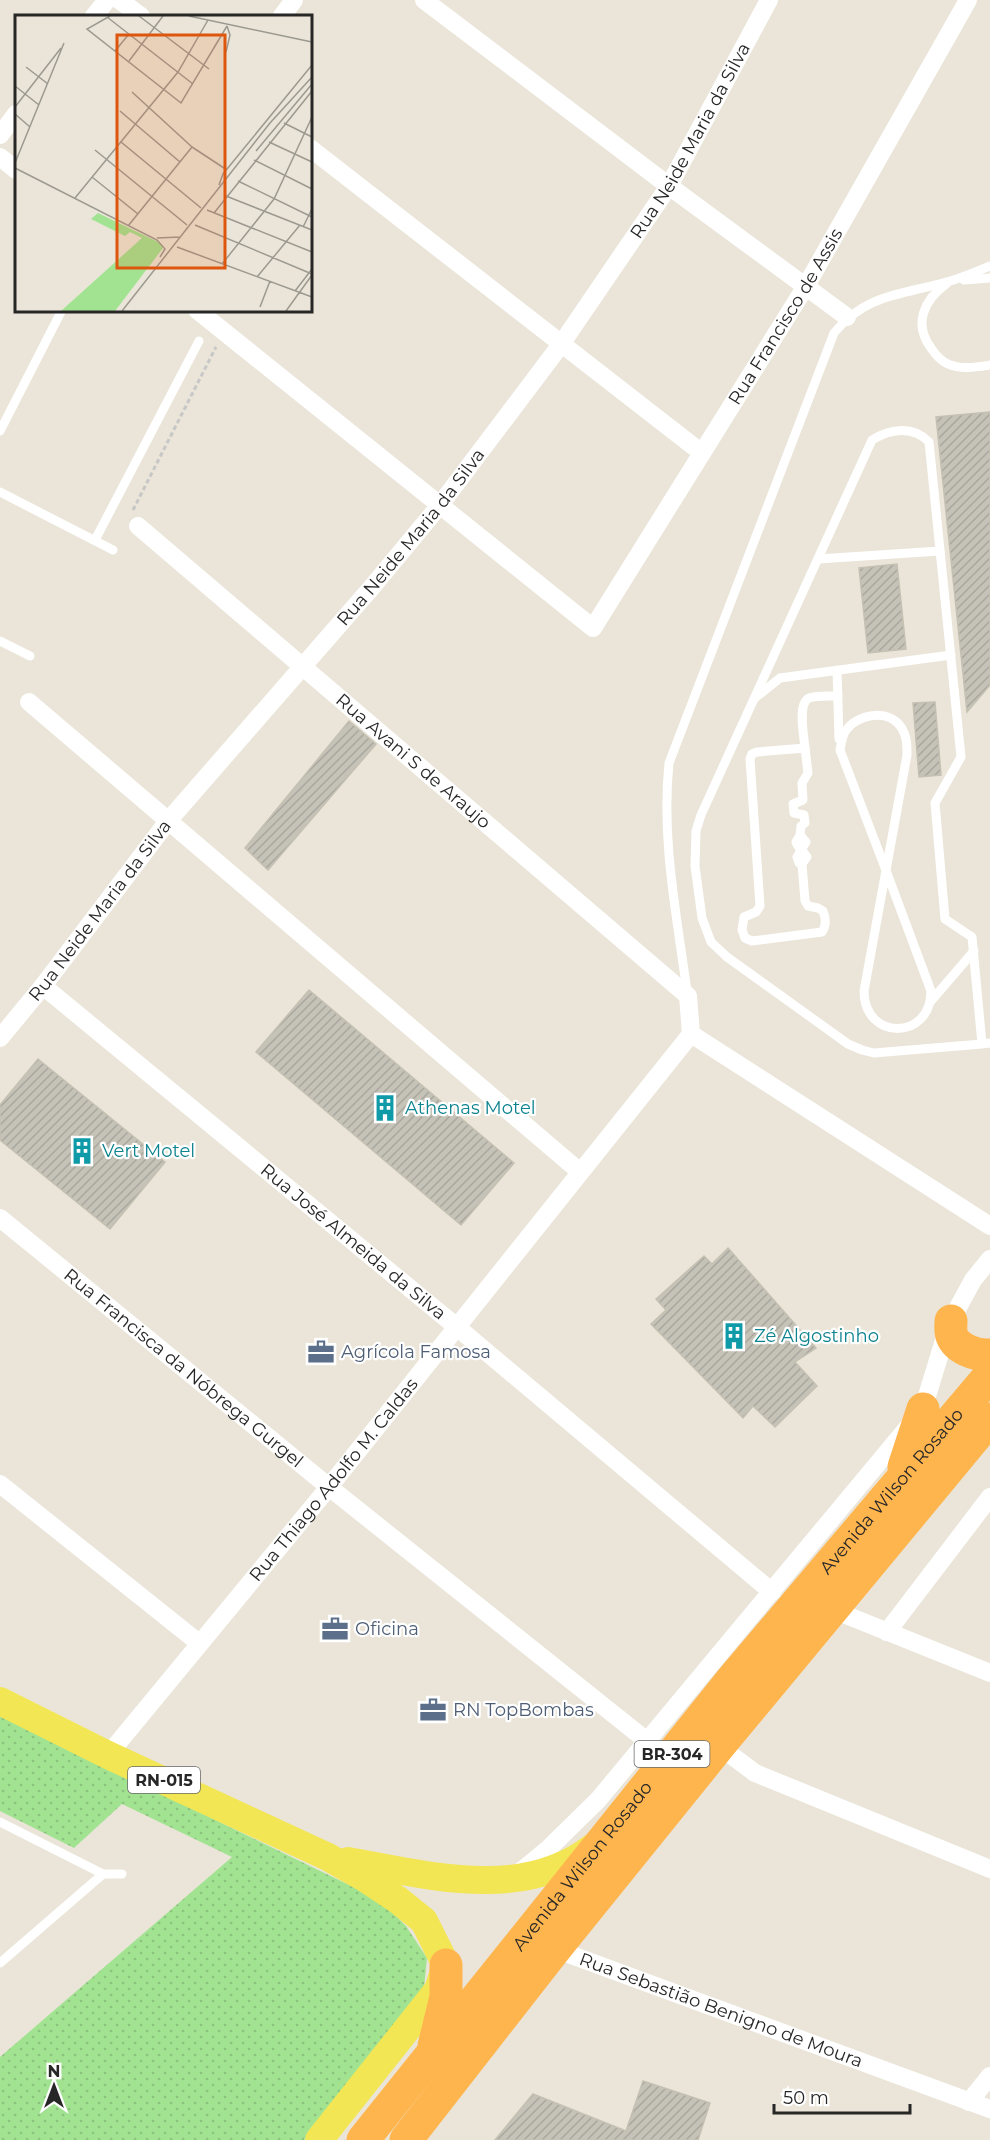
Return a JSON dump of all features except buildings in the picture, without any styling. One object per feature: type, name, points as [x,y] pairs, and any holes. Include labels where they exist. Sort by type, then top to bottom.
[{"type":"highway","points":[[951,1321],[951,1335],[960,1346],[972,1353],[990,1355]]},
{"type":"highway","name":"Avenida Wilson Rosado","points":[[363,2140],[730,1682],[990,1375]]},
{"type":"highway","points":[[898,1485],[923,1409]]},
{"type":"highway","name":"Avenida Wilson Rosado","points":[[406,2140],[555,1949],[719,1746],[990,1419]]},
{"type":"highway","points":[[432,2056],[446,1997],[446,1965]]},
{"type":"main road","name":"RN-015","points":[[0,1701],[108,1755],[328,1857]]},
{"type":"main road","points":[[328,1857],[432,1876],[511,1880],[554,1870],[578,1859],[606,1837]]},
{"type":"main road","points":[[319,2140],[431,2000],[438,1990],[446,1965],[424,1921],[398,1900],[328,1857]]},
{"type":"street","points":[[95,15],[107,0]]},
{"type":"street","points":[[119,0],[140,15]]},
{"type":"street","points":[[283,15],[294,0]]},
{"type":"street","points":[[424,0],[669,186],[847,316]]},
{"type":"street","name":"Rua Neide Maria da Silva","points":[[0,1038],[43,986],[168,821],[372,587],[440,505],[562,343],[669,186],[769,0]]},
{"type":"street","name":"Rua Francisco de Assis","points":[[440,505],[593,628],[806,286],[968,0]]},
{"type":"street","points":[[0,135],[15,115]]},
{"type":"street","points":[[312,150],[702,453]]},
{"type":"street","points":[[0,157],[15,169]]},
{"type":"street","points":[[199,312],[440,505]]},
{"type":"street","name":"Rua Avani S de Araujo","points":[[138,526],[688,996]]},
{"type":"street","points":[[29,702],[579,1171]]},
{"type":"street","name":"Rua José Almeida da Silva","points":[[43,986],[458,1328],[772,1592]]},
{"type":"street","points":[[688,996],[691,1034],[990,1226]]},
{"type":"street","name":"Rua Thiago Adolfo M. Caldas","points":[[108,1755],[458,1328],[579,1171],[691,1034]]},
{"type":"street","name":"Rua Francisca da Nóbrega Gurgel","points":[[0,1218],[329,1487],[648,1741]]},
{"type":"street","points":[[511,1880],[548,1849],[598,1800],[923,1409],[951,1321],[973,1280],[990,1259]]},
{"type":"street","points":[[0,1484],[199,1643]]},
{"type":"street","points":[[887,1632],[990,1497]]},
{"type":"street","points":[[831,1609],[990,1673]]},
{"type":"street","points":[[719,1746],[755,1773],[990,1869]]},
{"type":"street","name":"Rua Sebastião Benigno de Moura","points":[[555,1949],[990,2109]]},
{"type":"street","points":[[969,2102],[990,2076]]},
{"type":"lane","points":[[688,996],[667,842],[666,796],[669,764],[834,333],[847,316],[890,295],[950,281],[990,267]]},
{"type":"lane","points":[[990,278],[950,281],[932,294],[921,326],[926,342],[948,365],[965,368],[990,365]]},
{"type":"lane","points":[[0,431],[61,312]]},
{"type":"lane","points":[[95,540],[199,341]]},
{"type":"lane","points":[[897,430],[922,434],[929,442],[961,758],[935,803],[945,919],[972,937],[986,1044],[874,1053],[848,1044],[727,957],[711,942],[702,918],[695,866],[696,831],[701,815],[818,559],[872,440],[881,434],[897,430]]},
{"type":"lane","points":[[0,492],[113,550]]},
{"type":"lane","points":[[818,559],[940,551]]},
{"type":"lane","points":[[0,641],[30,656]]},
{"type":"lane","points":[[754,700],[780,678],[951,655]]},
{"type":"lane","points":[[837,670],[840,750],[887,873],[931,991],[928,1010],[911,1027],[900,1029],[878,1023],[869,1015],[864,1003],[864,992],[887,873],[907,755],[906,738],[901,727],[893,719],[881,715],[862,717],[844,733],[840,750]]},
{"type":"lane","points":[[806,748],[757,752],[752,754],[750,759],[760,906],[756,912],[744,917],[742,930],[745,938],[752,941],[822,932],[825,928],[823,911],[808,906],[805,901],[802,864],[807,857],[802,851],[806,842],[800,835],[801,826],[805,823],[804,815],[794,813],[793,804],[803,800],[802,783],[808,773],[806,748],[802,708],[810,697],[838,696]]},
{"type":"lane","points":[[931,1001],[974,951]]},
{"type":"lane","points":[[0,1822],[103,1874],[122,1874]]},
{"type":"lane","points":[[0,1963],[103,1874]]},
{"type":"green space","points":[[0,1715],[380,1900],[406,1926],[427,1958],[424,1988],[394,2030],[304,2140],[0,2140],[0,2057],[232,1857],[122,1804],[74,1848],[0,1811]]},
{"type":"place","name":"Athenas Motel","points":[[385,1108]]},
{"type":"place","name":"Vert Motel","points":[[82,1151]]},
{"type":"place","name":"Zé Algostinho","points":[[734,1336]]},
{"type":"place","name":"Agrícola Famosa","points":[[321,1352]]},
{"type":"place","name":"Oficina","points":[[335,1629]]},
{"type":"place","name":"RN TopBombas","points":[[433,1710]]}]
